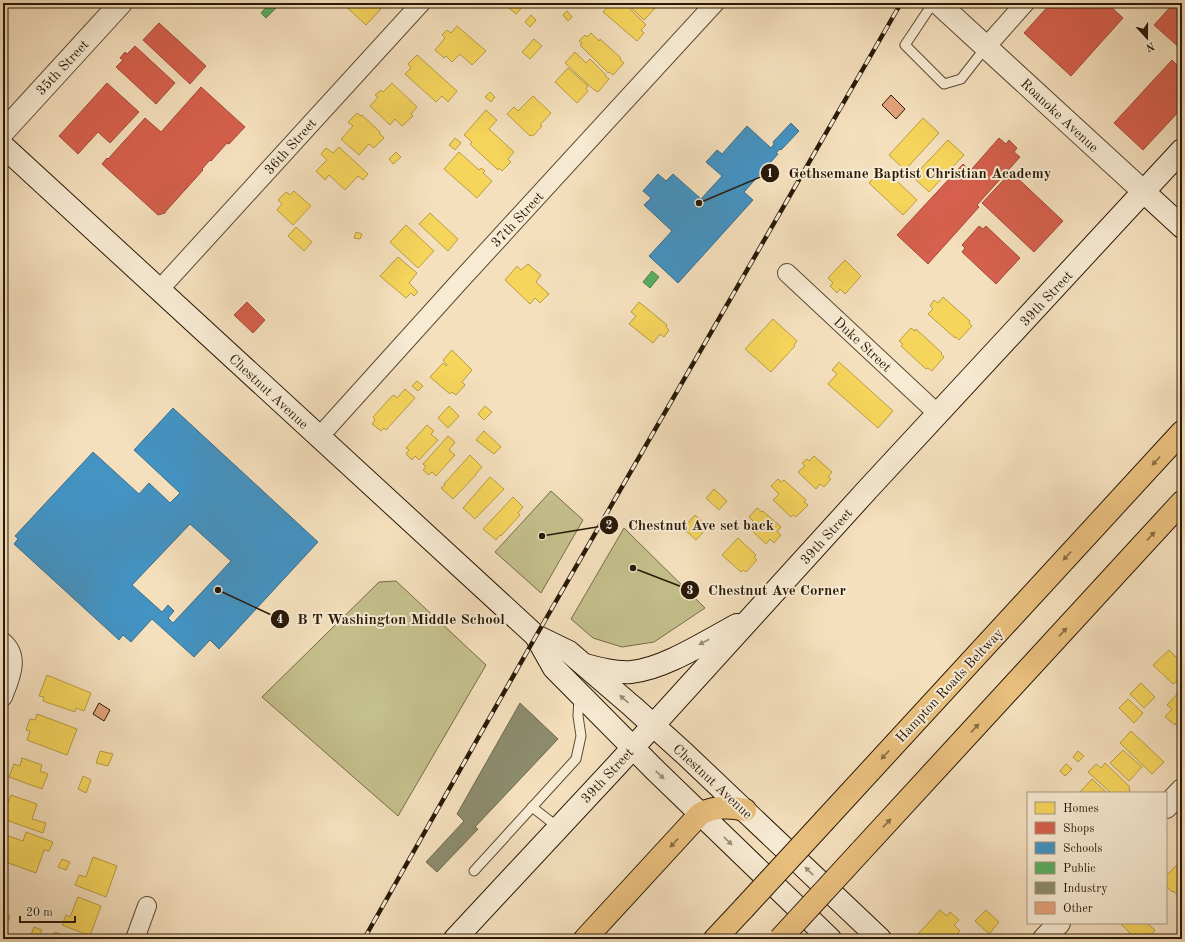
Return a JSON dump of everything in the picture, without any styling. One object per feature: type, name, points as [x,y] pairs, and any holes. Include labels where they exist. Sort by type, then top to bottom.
[{"type":"highway","name":"Hampton Roads Beltway","points":[[715,939],[1182,432]]},
{"type":"highway","points":[[780,939],[1182,502]]},
{"type":"highway","points":[[585,939],[700,814],[716,807],[745,810]]},
{"type":"main road","name":"35th Street","points":[[3,132],[121,3]]},
{"type":"main road","name":"Roanoke Avenue","points":[[938,3],[1182,227]]},
{"type":"main road","name":"Chestnut Avenue","points":[[3,146],[536,636],[569,652],[653,725],[745,810],[880,939]]},
{"type":"main road","name":"39th Street","points":[[454,939],[559,828],[1182,150]]},
{"type":"main road","points":[[584,665],[610,671],[631,672],[646,669],[663,663],[751,618]]},
{"type":"main road","name":"Chestnut Avenue","points":[[536,636],[554,668],[700,814],[830,939]]},
{"type":"main road","points":[[1167,806],[1182,790]]},
{"type":"main road","points":[[1044,939],[1058,924]]},
{"type":"street","name":"36th Street","points":[[159,290],[421,3]]},
{"type":"street","name":"37th Street","points":[[319,437],[715,3]]},
{"type":"street","points":[[986,47],[1025,3]]},
{"type":"street","name":"Duke Street","points":[[787,273],[938,414]]},
{"type":"street","points":[[3,642],[12,654],[14,666],[3,697]]},
{"type":"street","points":[[135,939],[147,906]]},
{"type":"lane","points":[[933,3],[905,46],[944,84],[961,80],[986,47]]},
{"type":"lane","points":[[474,871],[576,759],[581,736],[578,716],[580,694]]},
{"type":"lane","points":[[532,807],[559,828]]},
{"type":"shaded area","points":[[551,491],[583,520],[541,593],[495,552]]},
{"type":"shaded area","points":[[624,528],[705,608],[654,642],[622,647],[593,638],[571,619]]},
{"type":"shaded area","points":[[396,581],[486,665],[398,816],[262,697],[379,582]]},
{"type":"building: Homes","points":[[342,3],[374,3],[381,9],[366,25]]},
{"type":"building: Homes","points":[[503,3],[526,3],[516,14]]},
{"type":"building: Homes","points":[[611,3],[624,3],[646,25],[641,30],[644,33],[637,41],[603,12]]},
{"type":"building: Homes","points":[[626,3],[654,3],[657,6],[644,20]]},
{"type":"building: Homes","points":[[567,11],[572,17],[568,21],[563,15]]},
{"type":"building: Homes","points":[[531,15],[536,20],[530,27],[525,22]]},
{"type":"building: Homes","points":[[457,26],[486,51],[472,65],[460,54],[452,62],[446,56],[444,58],[435,50],[445,38],[442,35],[447,30],[451,33]]},
{"type":"building: Homes","points":[[591,33],[621,58],[620,60],[624,63],[613,75],[609,72],[608,73],[580,45],[582,43],[579,41],[585,35],[587,37]]},
{"type":"building: Homes","points":[[534,39],[542,46],[530,59],[522,52]]},
{"type":"building: Homes","points":[[575,52],[586,63],[590,59],[609,79],[598,92],[565,63]]},
{"type":"building: Homes","points":[[417,55],[457,91],[448,102],[442,96],[436,102],[405,74],[411,68],[408,64]]},
{"type":"building: Homes","points":[[568,68],[588,86],[586,89],[588,91],[577,103],[555,82]]},
{"type":"building: Homes","points":[[392,83],[417,107],[411,114],[413,116],[402,126],[395,119],[390,125],[370,106],[378,97],[375,95],[381,90],[383,92]]},
{"type":"building: Homes","points":[[490,92],[495,97],[491,102],[485,97]]},
{"type":"building: Homes","points":[[533,96],[551,113],[540,125],[542,126],[533,136],[530,136],[507,114],[514,107],[518,111]]},
{"type":"building: Homes","points":[[486,110],[497,120],[489,129],[514,152],[508,159],[511,162],[502,171],[499,168],[498,170],[470,144],[472,142],[464,135]]},
{"type":"building: Homes","points":[[357,113],[361,116],[362,115],[380,132],[379,133],[384,138],[374,148],[369,144],[359,155],[341,139],[353,126],[348,122]]},
{"type":"building: Homes","points":[[923,118],[939,133],[905,170],[889,155]]},
{"type":"building: Homes","points":[[455,138],[461,143],[455,150],[449,145]]},
{"type":"building: Homes","points":[[948,140],[964,155],[929,192],[913,177]]},
{"type":"building: Homes","points":[[339,147],[368,174],[363,180],[358,176],[345,190],[329,175],[325,180],[316,171],[327,160],[321,154],[326,148],[333,153]]},
{"type":"building: Homes","points":[[396,152],[401,157],[393,164],[389,159]]},
{"type":"building: Homes","points":[[459,152],[479,170],[481,168],[485,171],[483,173],[492,181],[477,198],[444,169]]},
{"type":"building: Homes","points":[[883,168],[917,200],[903,215],[869,183]]},
{"type":"building: Homes","points":[[294,191],[311,206],[293,225],[277,210],[282,204],[278,200],[286,192],[290,195]]},
{"type":"building: Homes","points":[[430,213],[458,239],[448,251],[419,224]]},
{"type":"building: Homes","points":[[406,225],[434,251],[418,268],[390,242]]},
{"type":"building: Homes","points":[[296,227],[312,242],[304,251],[288,236]]},
{"type":"building: Homes","points":[[356,232],[362,234],[360,239],[354,238]]},
{"type":"building: Homes","points":[[398,257],[417,273],[409,283],[418,292],[414,296],[411,293],[406,298],[380,276]]},
{"type":"building: Homes","points":[[845,260],[861,276],[845,294],[840,289],[837,293],[830,286],[833,283],[828,278]]},
{"type":"building: Homes","points":[[528,264],[541,275],[536,282],[549,294],[540,303],[535,298],[530,304],[505,280],[517,266],[521,270]]},
{"type":"building: Homes","points":[[943,297],[970,321],[969,323],[972,326],[959,340],[928,314],[933,309],[930,306],[934,300],[938,303]]},
{"type":"building: Homes","points":[[639,302],[667,325],[666,327],[669,330],[664,337],[660,334],[653,343],[629,324],[636,316],[631,312]]},
{"type":"building: Homes","points":[[773,319],[797,341],[794,345],[795,346],[771,372],[745,349]]},
{"type":"building: Homes","points":[[911,328],[915,331],[916,329],[942,353],[941,354],[944,357],[932,371],[928,368],[926,369],[901,346],[903,344],[899,341]]},
{"type":"building: Homes","points":[[452,350],[472,370],[462,382],[465,385],[456,395],[452,392],[450,394],[430,377],[443,363],[446,366],[447,365],[443,360]]},
{"type":"building: Homes","points":[[839,362],[893,411],[878,428],[828,384],[837,374],[832,370]]},
{"type":"building: Homes","points":[[417,381],[423,386],[418,391],[412,386]]},
{"type":"building: Homes","points":[[405,389],[415,398],[386,430],[384,428],[381,431],[372,424],[375,420],[373,417],[391,397],[394,395],[397,398]]},
{"type":"building: Homes","points":[[449,406],[459,416],[448,428],[438,418]]},
{"type":"building: Homes","points":[[485,406],[492,412],[484,420],[478,414]]},
{"type":"building: Homes","points":[[427,425],[434,431],[431,434],[438,440],[419,460],[415,456],[412,460],[406,454],[409,450],[406,448]]},
{"type":"building: Homes","points":[[484,431],[501,447],[494,454],[476,440]]},
{"type":"building: Homes","points":[[448,436],[455,442],[449,450],[455,455],[436,476],[432,472],[429,475],[423,470],[426,467],[423,464]]},
{"type":"building: Homes","points":[[470,455],[482,467],[453,499],[441,488]]},
{"type":"building: Homes","points":[[814,456],[832,472],[828,477],[831,479],[824,487],[820,484],[816,489],[798,472],[805,466],[802,463],[807,459],[809,461]]},
{"type":"building: Homes","points":[[490,477],[504,489],[475,519],[463,508]]},
{"type":"building: Homes","points":[[778,479],[781,482],[784,480],[806,500],[804,502],[808,505],[796,517],[793,515],[791,517],[773,500],[779,494],[771,486]]},
{"type":"building: Homes","points":[[714,489],[727,501],[719,510],[706,498]]},
{"type":"building: Homes","points":[[513,497],[523,507],[518,513],[520,515],[496,540],[483,529]]},
{"type":"building: Homes","points":[[757,508],[762,512],[763,511],[781,527],[777,532],[781,535],[774,543],[770,539],[766,544],[748,527],[753,521],[749,517]]},
{"type":"building: Homes","points":[[695,515],[708,527],[696,540],[683,528]]},
{"type":"building: Homes","points":[[738,538],[756,555],[754,557],[757,560],[746,572],[743,570],[741,572],[722,555]]},
{"type":"building: Homes","points":[[1169,650],[1182,663],[1182,678],[1173,684],[1153,665]]},
{"type":"building: Homes","points":[[47,675],[91,693],[84,711],[76,708],[75,712],[43,701],[44,697],[39,696]]},
{"type":"building: Homes","points":[[1141,683],[1155,697],[1144,708],[1130,694]]},
{"type":"building: Homes","points":[[1181,690],[1182,729],[1176,723],[1175,725],[1165,717],[1172,709],[1167,705]]},
{"type":"building: Homes","points":[[1128,699],[1143,713],[1134,723],[1119,708]]},
{"type":"building: Homes","points":[[37,714],[77,729],[67,755],[27,740],[30,731],[26,730],[30,719],[35,720]]},
{"type":"building: Homes","points":[[1131,731],[1164,762],[1152,774],[1120,743]]},
{"type":"building: Homes","points":[[1123,750],[1142,767],[1129,781],[1110,763]]},
{"type":"building: Homes","points":[[100,751],[113,754],[108,766],[96,763]]},
{"type":"building: Homes","points":[[1078,751],[1084,756],[1078,762],[1073,757]]},
{"type":"building: Homes","points":[[22,758],[42,765],[40,771],[48,774],[42,789],[9,777],[14,764],[20,766]]},
{"type":"building: Homes","points":[[1105,763],[1130,787],[1130,792],[1110,792],[1088,772],[1096,764],[1101,768]]},
{"type":"building: Homes","points":[[1066,764],[1072,769],[1065,776],[1060,771]]},
{"type":"building: Homes","points":[[83,776],[91,780],[86,793],[78,789]]},
{"type":"building: Homes","points":[[1092,779],[1106,792],[1080,792]]},
{"type":"building: Homes","points":[[11,795],[37,804],[32,819],[46,823],[43,833],[3,819],[3,803],[7,805]]},
{"type":"building: Homes","points":[[26,832],[53,842],[49,851],[44,850],[36,873],[3,861],[3,834],[23,841]]},
{"type":"building: Homes","points":[[93,857],[117,866],[106,897],[75,885],[79,875],[86,877]]},
{"type":"building: Homes","points":[[62,859],[70,862],[66,870],[58,867]]},
{"type":"building: Homes","points":[[1180,862],[1182,864],[1182,899],[1167,887],[1167,875]]},
{"type":"building: Homes","points":[[78,897],[101,906],[90,936],[62,925],[66,915],[70,917]]},
{"type":"building: Homes","points":[[940,910],[947,916],[950,912],[959,920],[954,925],[960,931],[952,939],[924,939],[919,933]]},
{"type":"building: Homes","points":[[986,910],[999,922],[989,934],[975,921]]},
{"type":"building: Homes","points":[[3,913],[10,916],[3,934]]},
{"type":"building: Homes","points":[[1121,924],[1148,924],[1155,930],[1147,939],[1136,939]]},
{"type":"building: Homes","points":[[34,927],[42,930],[39,938],[31,935]]},
{"type":"building: Homes","points":[[55,932],[74,939],[52,939]]},
{"type":"building: Shops","points":[[1051,3],[1107,3],[1123,18],[1071,76],[1024,33]]},
{"type":"building: Shops","points":[[1174,3],[1182,3],[1182,50],[1154,25]]},
{"type":"building: Shops","points":[[159,23],[206,66],[190,84],[143,40]]},
{"type":"building: Shops","points":[[135,46],[175,83],[156,104],[116,67],[123,60],[120,58],[125,52],[127,54]]},
{"type":"building: Shops","points":[[1172,60],[1182,70],[1182,108],[1143,150],[1114,123]]},
{"type":"building: Shops","points":[[107,83],[139,112],[110,143],[98,132],[78,154],[59,136]]},
{"type":"building: Shops","points":[[201,87],[245,127],[229,144],[227,143],[211,161],[210,160],[165,213],[158,215],[102,164],[145,118],[161,132]]},
{"type":"building: Shops","points":[[999,138],[1006,144],[1009,140],[1017,148],[1014,152],[1020,157],[977,205],[979,207],[928,264],[897,235],[963,164],[970,171]]},
{"type":"building: Shops","points":[[1011,172],[1063,221],[1034,252],[982,203]]},
{"type":"building: Shops","points":[[979,226],[983,229],[986,226],[1020,258],[996,284],[962,252],[965,248],[962,245]]},
{"type":"building: Shops","points":[[247,302],[265,320],[253,333],[234,315]]},
{"type":"building: Schools","points":[[791,123],[799,131],[781,150],[780,149],[776,153],[778,154],[744,192],[753,200],[678,283],[649,256],[672,231],[644,205],[651,198],[643,191],[658,174],[666,181],[673,174],[701,199],[722,176],[706,162],[717,150],[722,154],[747,126],[771,148],[774,144],[773,142]]},
{"type":"building: Schools","points":[[173,408],[318,542],[219,649],[210,640],[194,657],[152,619],[131,642],[123,635],[119,640],[14,544],[18,539],[15,536],[93,452],[139,494],[149,483],[170,503],[180,493],[134,450]],"holes":[[[190,524],[231,561],[173,623],[168,618],[174,611],[168,605],[162,612],[132,585]]]},
{"type":"building: Public","points":[[270,3],[276,8],[266,18],[261,13]]},
{"type":"building: Public","points":[[652,271],[659,277],[650,288],[643,282]]},
{"type":"building: Industry","points":[[520,703],[558,739],[475,827],[478,829],[437,872],[426,862],[464,821],[457,814]]},
{"type":"building: Other","points":[[891,95],[905,109],[896,119],[882,105]]},
{"type":"building: Other","points":[[99,703],[110,710],[104,721],[93,714]]},
{"type":"railway","points":[[364,939],[536,636],[901,3]]},
{"type":"place","name":"Gethsemane Baptist Christian Academy","points":[[699,203]]},
{"type":"place","name":"Chestnut Ave set back","points":[[542,536]]},
{"type":"place","name":"Chestnut Ave Corner","points":[[633,568]]},
{"type":"place","name":"B T Washington Middle School","points":[[218,590]]}]
